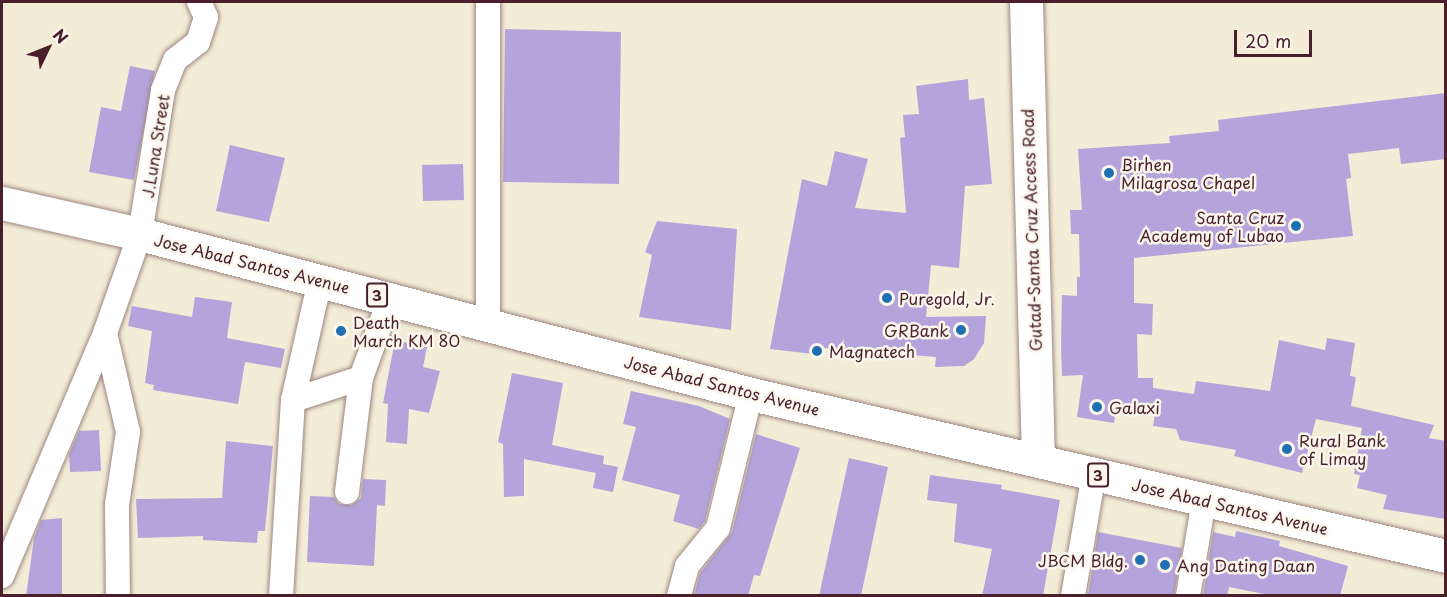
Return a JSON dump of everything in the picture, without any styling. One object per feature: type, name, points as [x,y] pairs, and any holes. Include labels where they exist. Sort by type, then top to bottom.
[{"type":"main road","name":"Gutad-Santa Cruz Access Road","points":[[1026,2],[1038,459]]},
{"type":"main road","name":"Jose Abad Santos Avenue","points":[[2,203],[140,234],[751,394],[1038,459],[1446,556]]},
{"type":"street","name":"J.Luna Street","points":[[2,576],[105,333],[140,234],[163,90],[175,60],[198,42],[206,17],[199,2]]},
{"type":"street","points":[[488,2],[488,324]]},
{"type":"street","points":[[281,596],[293,400],[320,280]]},
{"type":"street","points":[[347,492],[361,378],[390,298]]},
{"type":"street","points":[[105,333],[128,432],[117,505],[117,596]]},
{"type":"street","points":[[293,400],[361,378]]},
{"type":"street","points":[[679,596],[687,566],[718,528],[751,394]]},
{"type":"street","points":[[1073,596],[1094,474]]},
{"type":"street","points":[[1188,596],[1204,500]]},
{"type":"building","points":[[505,29],[621,32],[619,184],[503,182]]},
{"type":"building","points":[[130,66],[155,71],[134,180],[89,172],[101,107],[121,111]]},
{"type":"building","points":[[968,79],[969,100],[984,98],[992,184],[965,186],[959,268],[931,265],[926,317],[986,316],[984,343],[974,359],[964,366],[935,367],[936,357],[823,348],[822,355],[770,349],[802,179],[827,186],[835,151],[868,159],[855,208],[906,213],[900,138],[905,137],[903,115],[919,114],[916,86]]},
{"type":"building","points":[[1446,93],[1446,159],[1401,164],[1399,148],[1348,154],[1351,178],[1346,179],[1353,236],[1134,258],[1134,303],[1153,304],[1152,335],[1137,334],[1138,378],[1153,378],[1153,388],[1194,394],[1196,381],[1270,391],[1279,340],[1325,350],[1327,338],[1355,343],[1350,376],[1356,377],[1351,406],[1434,425],[1429,438],[1446,441],[1446,519],[1383,509],[1387,495],[1357,488],[1360,475],[1354,474],[1362,428],[1316,419],[1302,473],[1234,456],[1236,450],[1180,440],[1176,429],[1153,426],[1156,407],[1116,410],[1114,423],[1077,417],[1083,375],[1062,376],[1061,346],[1062,295],[1077,296],[1077,277],[1080,277],[1079,234],[1071,234],[1070,210],[1082,210],[1078,149],[1170,143],[1169,136],[1219,131],[1218,120]]},
{"type":"building","points":[[230,145],[285,158],[269,222],[216,211]]},
{"type":"building","points":[[463,164],[464,200],[423,201],[422,165]]},
{"type":"building","points":[[657,221],[737,229],[731,330],[639,317],[652,255],[645,252]]},
{"type":"building","points":[[195,297],[232,302],[227,338],[285,349],[281,368],[245,362],[238,404],[153,390],[154,385],[145,383],[152,331],[128,326],[132,306],[192,317]]},
{"type":"building","points":[[395,340],[427,347],[423,367],[440,371],[429,413],[409,409],[407,444],[386,442],[388,404],[383,403]]},
{"type":"building","points":[[512,373],[563,383],[552,445],[604,456],[603,464],[618,467],[613,492],[593,488],[596,473],[524,459],[524,496],[504,497],[503,444],[498,442]]},
{"type":"building","points":[[631,391],[699,406],[730,419],[705,521],[699,529],[673,521],[680,495],[622,480],[636,427],[623,424]]},
{"type":"building","points":[[99,430],[101,471],[70,472],[69,454],[79,431]]},
{"type":"building","points":[[756,434],[800,448],[760,576],[754,575],[748,596],[694,596],[700,573],[732,532]]},
{"type":"building","points":[[226,441],[273,446],[265,531],[258,531],[257,543],[203,540],[203,536],[138,538],[136,499],[222,498]]},
{"type":"building","points":[[849,458],[888,467],[861,596],[819,596]]},
{"type":"building","points":[[930,475],[1002,485],[1001,489],[1060,500],[1043,596],[982,596],[992,549],[954,542],[957,504],[927,500]]},
{"type":"building","points":[[363,479],[386,480],[385,506],[377,505],[374,566],[307,562],[310,496],[334,497],[339,504],[352,505],[361,498]]},
{"type":"building","points":[[62,518],[62,596],[26,596],[34,538],[41,520]]},
{"type":"building","points":[[1236,531],[1280,541],[1279,546],[1348,566],[1340,596],[1274,596],[1229,587],[1227,596],[1203,596],[1213,532],[1235,537]]},
{"type":"building","name":"JBCM Bldg.","points":[[1098,532],[1182,548],[1174,596],[1088,596]]},
{"type":"place","name":"Birhen Milagrosa Chapel","points":[[1109,173]]},
{"type":"place","name":"Santa Cruz Academy of Lubao","points":[[1296,226]]},
{"type":"place","name":"Puregold, Jr.","points":[[887,298]]},
{"type":"place","name":"GRBank","points":[[961,330]]},
{"type":"place","name":"Death March KM 80","points":[[341,331]]},
{"type":"place","name":"Magnatech","points":[[817,351]]},
{"type":"place","name":"Galaxi","points":[[1097,407]]},
{"type":"place","name":"Rural Bank of Limay","points":[[1287,449]]},
{"type":"place","name":"JBCM Bldg.","points":[[1140,560]]},
{"type":"place","name":"Ang Dating Daan","points":[[1165,565]]}]
